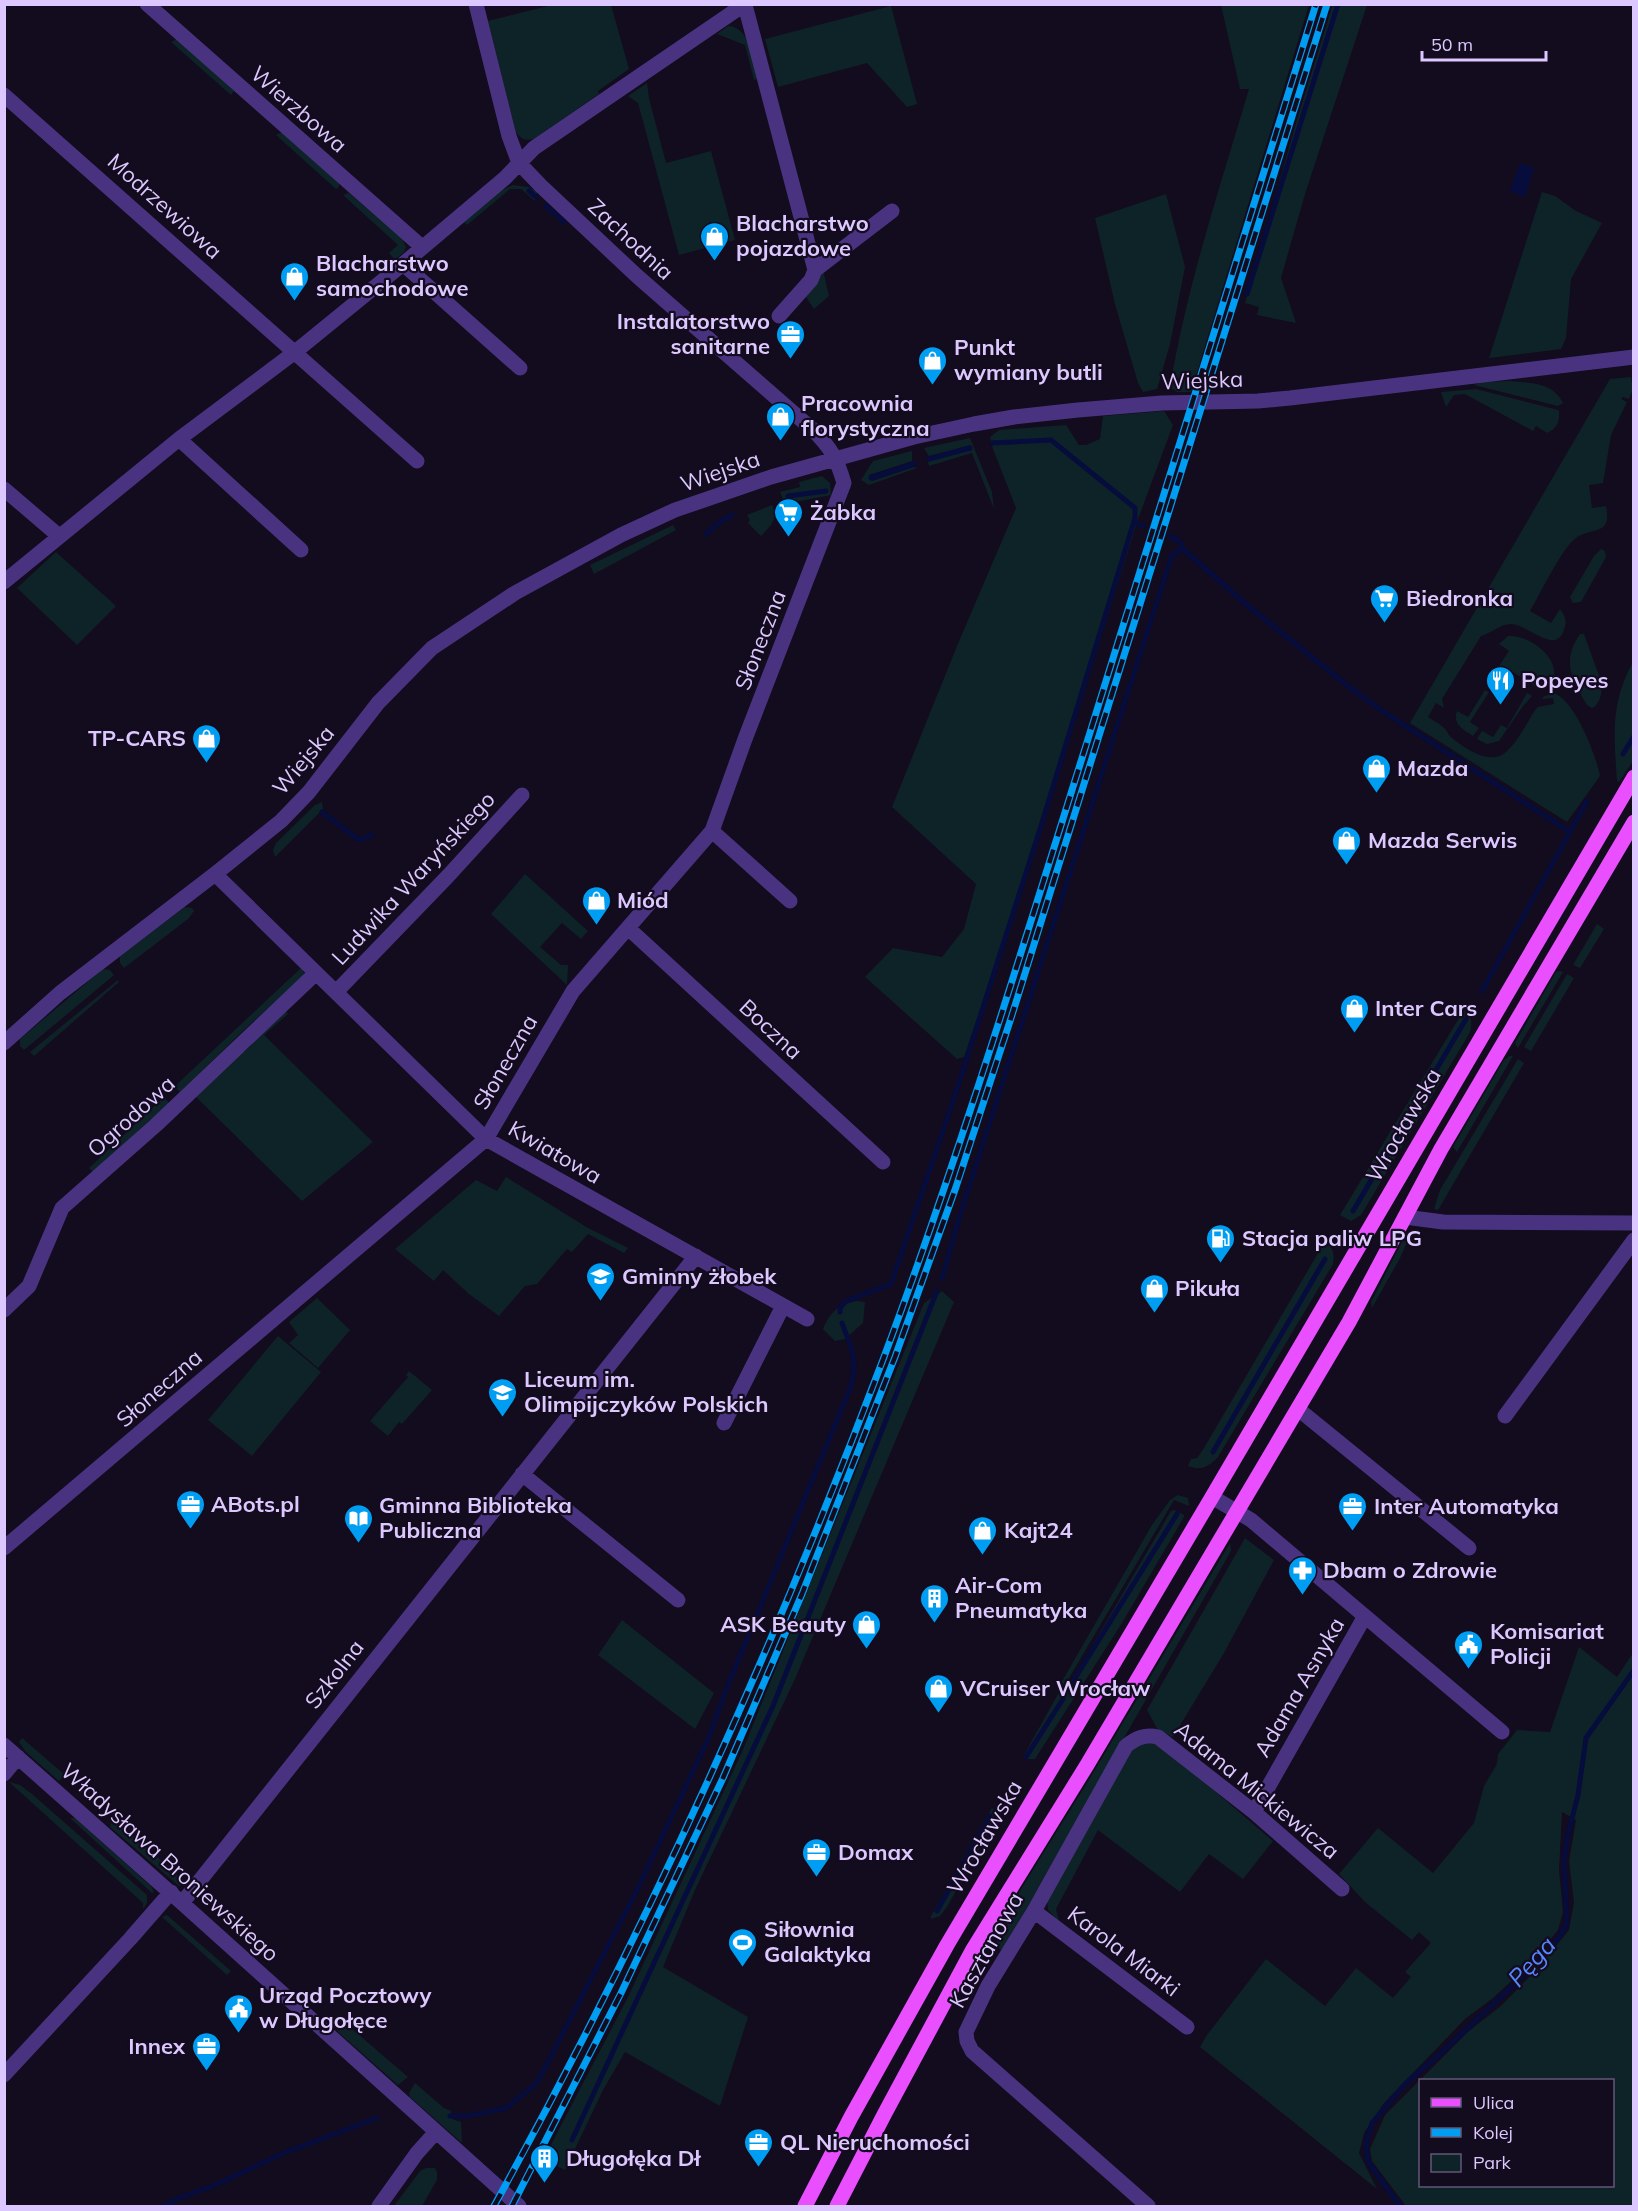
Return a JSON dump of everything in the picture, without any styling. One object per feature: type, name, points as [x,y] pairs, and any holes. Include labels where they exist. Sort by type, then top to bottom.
[{"type":"main road","name":"Wrocławska","points":[[806,2206],[851,2117],[947,1945],[1634,777]]},
{"type":"main road","name":"Wrocławska","points":[[837,2206],[972,1951],[1087,1766],[1298,1409],[1349,1322],[1441,1149],[1634,822]]},
{"type":"street","name":"Wierzbowa","points":[[147,4],[422,248]]},
{"type":"street","name":"Zachodnia","points":[[476,4],[509,136],[519,164],[637,276],[813,430],[829,446],[836,457]]},
{"type":"street","points":[[4,582],[179,439],[295,352],[403,264],[505,178],[534,148],[745,5],[815,270]]},
{"type":"street","name":"Modrzewiowa","points":[[4,95],[417,461]]},
{"type":"street","points":[[779,316],[811,280],[815,270],[892,211]]},
{"type":"street","points":[[403,264],[520,368]]},
{"type":"street","name":"Wiejska","points":[[4,1043],[60,993],[281,821],[309,792],[378,703],[399,679],[432,648],[561,567],[644,524],[732,489],[836,457],[914,437],[1014,417],[1162,403],[1290,398],[1634,357]]},
{"type":"street","points":[[179,439],[301,550]]},
{"type":"street","name":"Słoneczna","points":[[4,1548],[486,1139],[573,991],[712,831],[844,483],[836,457]]},
{"type":"street","points":[[4,489],[59,536]]},
{"type":"street","name":"Ludwika Waryńskiego","points":[[336,992],[522,795]]},
{"type":"street","points":[[712,831],[790,901]]},
{"type":"street","name":"Kwiatowa","points":[[215,874],[486,1139],[807,1319]]},
{"type":"street","name":"Boczna","points":[[628,928],[883,1162]]},
{"type":"street","name":"Ogrodowa","points":[[4,1310],[29,1286],[62,1209],[156,1125],[316,973]]},
{"type":"street","points":[[1405,1217],[1443,1222],[1634,1223]]},
{"type":"street","points":[[1505,1416],[1634,1240]]},
{"type":"street","name":"Szkolna","points":[[4,2075],[143,1925],[177,1897],[522,1474],[696,1256]]},
{"type":"street","points":[[724,1423],[783,1306]]},
{"type":"street","points":[[1298,1409],[1469,1548]]},
{"type":"street","points":[[522,1474],[678,1599]]},
{"type":"street","points":[[1212,1497],[1237,1511],[1285,1547],[1502,1732]]},
{"type":"street","name":"Adama Asnyka","points":[[1254,1812],[1365,1616]]},
{"type":"street","name":"Adama Mickiewicza","points":[[1141,1737],[1150,1735],[1158,1737],[1254,1812],[1342,1889]]},
{"type":"street","name":"Kasztanowa","points":[[1141,1737],[1126,1746],[1034,1911],[988,1986],[966,2032],[967,2041],[976,2054],[1148,2206]]},
{"type":"street","name":"Władysława Broniewskiego","points":[[4,1745],[177,1897],[435,2133],[519,2206]]},
{"type":"street","points":[[4,1774],[18,1757]]},
{"type":"street","name":"Karola Miarki","points":[[1034,1911],[1187,2027]]},
{"type":"street","points":[[379,2206],[417,2153],[435,2133]]},
{"type":"green space","points":[[1333,4],[1367,5],[1305,194],[1281,278],[1296,323],[1257,315],[1259,307],[1245,303],[1296,123]]},
{"type":"green space","points":[[552,5],[611,5],[629,69],[598,91],[599,94],[534,139],[526,140],[516,133],[488,21]]},
{"type":"green space","points":[[1221,5],[1309,5],[1191,392],[1177,392],[1170,387],[1185,311],[1249,89],[1240,89]]},
{"type":"green space","points":[[891,6],[917,104],[907,107],[867,63],[778,87],[765,39]]},
{"type":"green space","points":[[728,26],[742,32],[746,38],[757,79],[754,80],[745,45],[717,34]]},
{"type":"green space","points":[[177,39],[234,91],[231,95],[171,42]]},
{"type":"green space","points":[[647,83],[666,163],[711,151],[735,240],[679,255],[638,103],[628,96]]},
{"type":"green space","points":[[282,132],[339,183],[339,187],[336,189],[276,135]]},
{"type":"green space","points":[[513,185],[528,187],[537,192],[535,201],[521,189],[510,189],[467,225],[464,222],[500,191]]},
{"type":"green space","points":[[1542,192],[1555,196],[1576,211],[1602,223],[1571,279],[1566,338],[1561,349],[1489,358]]},
{"type":"green space","points":[[349,193],[402,239],[406,247],[395,260],[389,253],[398,245],[343,195]]},
{"type":"green space","points":[[1166,194],[1185,267],[1170,344],[1157,389],[1143,392],[1138,383],[1115,304],[1095,218]]},
{"type":"green space","points":[[823,270],[829,296],[814,309],[804,294]]},
{"type":"green space","points":[[1631,377],[1633,389],[1629,399],[1623,397],[1621,399],[1627,402],[1611,435],[1603,483],[1589,485],[1592,508],[1606,506],[1607,516],[1604,527],[1582,534],[1570,544],[1530,611],[1551,623],[1560,609],[1566,622],[1561,635],[1556,640],[1549,640],[1511,624],[1503,625],[1481,636],[1442,699],[1444,708],[1436,703],[1428,717],[1472,752],[1495,757],[1503,754],[1513,745],[1538,707],[1554,704],[1553,698],[1543,699],[1543,697],[1553,693],[1561,697],[1569,705],[1583,728],[1600,776],[1567,822],[1410,723],[1610,379]]},
{"type":"green space","points":[[1510,381],[1547,387],[1559,396],[1563,403],[1558,406],[1474,385],[1482,382]]},
{"type":"green space","points":[[1476,389],[1558,410],[1557,424],[1547,433],[1536,426],[1533,431],[1465,394],[1454,395],[1446,407],[1441,392]]},
{"type":"green space","points":[[1164,411],[1173,425],[1138,519],[1025,880],[964,1057],[957,1059],[865,977],[893,948],[942,957],[964,929],[976,884],[892,807],[1016,508],[990,437],[999,430],[1066,425],[1079,445],[1086,445],[1100,439],[1103,416]]},
{"type":"green space","points":[[970,438],[992,492],[994,509],[972,453],[929,466],[930,460],[972,451],[971,445],[929,456],[924,448]]},
{"type":"green space","points":[[912,451],[912,461],[869,475],[872,481],[917,468],[869,485],[861,480],[873,461]]},
{"type":"green space","points":[[822,476],[830,483],[831,495],[785,504],[780,492],[800,487],[799,482]]},
{"type":"green space","points":[[772,505],[774,518],[761,536],[748,523],[750,520],[747,515]]},
{"type":"green space","points":[[673,525],[676,530],[594,574],[590,565]]},
{"type":"green space","points":[[1601,549],[1605,551],[1606,557],[1581,602],[1573,603],[1570,597],[1594,556]]},
{"type":"green space","points":[[56,552],[116,606],[77,645],[17,588]]},
{"type":"green space","points":[[1580,634],[1584,634],[1602,684],[1599,701],[1592,708],[1587,705],[1573,678],[1570,662],[1574,644]]},
{"type":"green space","points":[[1508,636],[1525,639],[1541,649],[1552,663],[1553,679],[1538,688],[1505,667],[1504,669],[1499,666],[1509,651],[1499,644]]},
{"type":"green space","points":[[1633,662],[1633,761],[1619,782],[1617,781],[1615,720],[1620,692]]},
{"type":"green space","points":[[1485,690],[1489,692],[1470,722],[1479,728],[1473,736],[1457,723],[1457,711],[1468,717]]},
{"type":"green space","points":[[1527,693],[1532,696],[1499,741],[1487,744],[1477,739],[1482,731],[1493,737],[1501,725],[1507,728]]},
{"type":"green space","points":[[322,802],[323,809],[275,857],[273,850],[276,843],[315,805]]},
{"type":"green space","points":[[525,874],[588,931],[581,939],[562,923],[540,947],[561,965],[568,965],[567,985],[491,914]]},
{"type":"green space","points":[[185,907],[192,908],[194,911],[188,919],[124,968],[120,963],[120,956]]},
{"type":"green space","points":[[1597,924],[1604,929],[1580,968],[1573,965]]},
{"type":"green space","points":[[301,968],[303,976],[180,1092],[174,1087]]},
{"type":"green space","points":[[103,969],[110,970],[114,975],[24,1050],[20,1046],[20,1039]]},
{"type":"green space","points":[[1556,972],[1563,972],[1518,1048],[1515,1043]]},
{"type":"green space","points":[[1567,974],[1574,978],[1531,1051],[1524,1047]]},
{"type":"green space","points":[[118,980],[119,982],[34,1056],[30,1052]]},
{"type":"green space","points":[[1464,1010],[1471,1021],[1469,1034],[1361,1215],[1351,1221],[1340,1215]]},
{"type":"green space","points":[[286,1011],[288,1014],[264,1035],[373,1142],[302,1201],[195,1096],[240,1052],[244,1052],[252,1045],[250,1041]]},
{"type":"green space","points":[[1513,1056],[1457,1152],[1453,1147],[1504,1060]]},
{"type":"green space","points":[[1518,1059],[1524,1063],[1438,1210],[1434,1209],[1440,1190]]},
{"type":"green space","points":[[164,1097],[169,1103],[93,1172],[89,1168]]},
{"type":"green space","points":[[506,1177],[588,1228],[628,1248],[624,1253],[588,1234],[572,1252],[567,1249],[537,1284],[525,1286],[499,1316],[469,1294],[443,1270],[434,1281],[395,1249],[476,1180],[497,1191]]},
{"type":"green space","points":[[1413,1229],[1400,1258],[1372,1308],[1371,1302],[1404,1238]]},
{"type":"green space","points":[[1320,1241],[1332,1249],[1333,1264],[1218,1457],[1204,1467],[1188,1466],[1191,1459],[1197,1458],[1204,1448],[1321,1248],[1314,1243]]},
{"type":"green space","points":[[942,1291],[954,1302],[795,1679],[695,1890],[663,1967],[748,2017],[720,2106],[625,2052],[603,2090],[565,2170],[543,2160],[628,1997],[742,1752],[924,1303]]},
{"type":"green space","points":[[317,1298],[350,1330],[318,1368],[289,1343],[298,1335],[289,1322]]},
{"type":"green space","points":[[857,1301],[865,1302],[863,1323],[845,1339],[835,1341],[823,1329],[826,1323],[836,1310]]},
{"type":"green space","points":[[278,1336],[321,1372],[252,1456],[208,1420]]},
{"type":"green space","points":[[409,1371],[432,1390],[402,1424],[399,1422],[388,1436],[370,1421],[408,1377],[406,1375]]},
{"type":"green space","points":[[1178,1495],[1188,1498],[1189,1506],[1174,1500],[1066,1683],[1062,1685],[1061,1683],[1152,1525],[1170,1500]]},
{"type":"green space","points":[[1174,1510],[1184,1517],[1122,1623],[1035,1759],[1026,1759],[1024,1755],[1058,1694],[1067,1689],[1171,1511]]},
{"type":"green space","points":[[1245,1538],[1274,1560],[1224,1653],[1173,1737],[1158,1730],[1147,1710]]},
{"type":"green space","points":[[1230,1543],[1231,1551],[1002,1951],[995,1945],[1013,1902]]},
{"type":"green space","points":[[622,1620],[714,1693],[695,1729],[598,1655]]},
{"type":"green space","points":[[1579,1647],[1617,1677],[1633,1653],[1633,2206],[1406,2206],[1372,2161],[1370,2149],[1385,2115],[1419,2081],[1419,2187],[1614,2187],[1614,2079],[1421,2079],[1469,2031],[1502,2005],[1539,1967],[1569,1930],[1574,1902],[1569,1861],[1576,1820],[1562,1812],[1559,1870],[1563,1912],[1558,1930],[1531,1963],[1493,1998],[1465,2019],[1384,2103],[1364,2133],[1359,2153],[1377,2189],[1200,2047],[1266,1959],[1325,2006],[1356,1968],[1393,1998],[1411,1977],[1405,1972],[1431,1943],[1419,1932],[1412,1940],[1365,1902],[1339,1874],[1378,1828],[1433,1873],[1474,1823],[1484,1786],[1497,1764],[1498,1754],[1517,1730],[1550,1732]]},
{"type":"green space","points":[[22,1738],[65,1775],[59,1781],[26,1752],[19,1742]]},
{"type":"green space","points":[[1159,1743],[1273,1841],[1243,1879],[1209,1854],[1180,1892],[1098,1830],[1056,1909],[1059,1921],[1048,1910],[1047,1900],[1129,1753],[1139,1744]]},
{"type":"green space","points":[[9,1782],[20,1785],[32,1794],[147,1895],[147,1903],[143,1909],[143,1903]]},
{"type":"green space","points":[[992,1808],[999,1813],[947,1907],[940,1916],[931,1919],[931,1916]]},
{"type":"green space","points":[[112,1817],[188,1884],[179,1886],[110,1827]]},
{"type":"green space","points":[[70,1818],[75,1818],[151,1886],[154,1892],[152,1893]]},
{"type":"green space","points":[[167,1915],[231,1971],[227,1975],[162,1917]]},
{"type":"green space","points":[[344,2022],[408,2077],[398,2085],[338,2032],[337,2030]]},
{"type":"green space","points":[[415,2083],[444,2108],[451,2111],[452,2119],[461,2122],[462,2143],[410,2097],[409,2093]]},
{"type":"green space","points":[[435,2168],[437,2180],[422,2206],[394,2206],[420,2171]]},
{"type":"shaded area","points":[[1520,163],[1534,168],[1525,197],[1510,191]]},
{"type":"waterway","points":[[1247,294],[1338,4]]},
{"type":"waterway","points":[[529,191],[536,197]]},
{"type":"waterway","points":[[546,206],[564,222]]},
{"type":"waterway","points":[[840,1312],[840,1308],[846,1301],[891,1284],[954,1098],[1041,826],[1135,518],[1135,508],[1051,440],[992,443]]},
{"type":"waterway","points":[[929,459],[970,448]]},
{"type":"waterway","points":[[871,478],[914,464]]},
{"type":"waterway","points":[[788,496],[826,491]]},
{"type":"waterway","points":[[706,534],[732,515]]},
{"type":"waterway","points":[[1134,522],[1143,526]]},
{"type":"waterway","points":[[1170,536],[1180,542],[1183,549],[1247,605],[1348,686],[1381,710],[1570,832]]},
{"type":"waterway","points":[[942,1278],[960,1215],[1172,555],[1183,549]]},
{"type":"waterway","points":[[1623,754],[1634,736]]},
{"type":"waterway","points":[[1482,991],[1587,801]]},
{"type":"waterway","points":[[322,812],[359,840],[372,835]]},
{"type":"waterway","points":[[1353,1211],[1466,1019]]},
{"type":"waterway","points":[[1213,1452],[1325,1259]]},
{"type":"waterway","points":[[572,2140],[773,1706],[937,1291]]},
{"type":"waterway","points":[[450,2116],[467,2116],[506,2108],[537,2083],[637,1890],[709,1737],[726,1690],[851,1386],[854,1361],[842,1323]]},
{"type":"waterway","points":[[1069,1688],[1177,1514]]},
{"type":"waterway","name":"Pęga","points":[[1400,2206],[1368,2162],[1366,2144],[1372,2123],[1405,2084],[1537,1963],[1558,1939],[1567,1923],[1564,1861],[1578,1795],[1586,1738],[1634,1670]]},
{"type":"waterway","points":[[1026,1757],[1063,1699]]},
{"type":"waterway","points":[[937,1911],[990,1816]]},
{"type":"waterway","points":[[163,2206],[284,2153],[377,2118]]},
{"type":"railway","points":[[494,2206],[603,1999],[704,1789],[798,1574],[884,1357],[939,1204],[1015,972],[1316,4]]},
{"type":"railway","points":[[512,2206],[621,1993],[723,1778],[802,1594],[895,1357],[956,1187],[1012,1015],[1327,4]]},
{"type":"place","name":"Blacharstwo pojazdowe","points":[[715,262]]},
{"type":"place","name":"Blacharstwo samochodowe","points":[[295,302]]},
{"type":"place","name":"Instalatorstwo sanitarne","points":[[791,360]]},
{"type":"place","name":"Punkt wymiany butli","points":[[933,386]]},
{"type":"place","name":"Pracownia florystyczna","points":[[780,442]]},
{"type":"place","name":"Żabka","points":[[789,538]]},
{"type":"place","name":"Biedronka","points":[[1385,624]]},
{"type":"place","name":"Popeyes","points":[[1500,706]]},
{"type":"place","name":"TP-CARS","points":[[207,764]]},
{"type":"place","name":"Mazda","points":[[1376,794]]},
{"type":"place","name":"Mazda Serwis","points":[[1347,866]]},
{"type":"place","name":"Miód","points":[[596,926]]},
{"type":"place","name":"Inter Cars","points":[[1354,1034]]},
{"type":"place","name":"Stacja paliw LPG","points":[[1221,1264]]},
{"type":"place","name":"Gminny żłobek","points":[[601,1302]]},
{"type":"place","name":"Pikuła","points":[[1154,1314]]},
{"type":"place","name":"Liceum im. Olimpijczyków Polskich","points":[[503,1418]]},
{"type":"place","name":"ABots.pl","points":[[190,1530]]},
{"type":"place","name":"Inter Automatyka","points":[[1353,1532]]},
{"type":"place","name":"Gminna Biblioteka Publiczna","points":[[358,1544]]},
{"type":"place","name":"Kajt24","points":[[983,1556]]},
{"type":"place","name":"Dbam o Zdrowie","points":[[1302,1596]]},
{"type":"place","name":"Air-Com Pneumatyka","points":[[934,1624]]},
{"type":"place","name":"ASK Beauty","points":[[867,1650]]},
{"type":"place","name":"Komisariat Policji","points":[[1469,1670]]},
{"type":"place","name":"VCruiser Wrocław","points":[[939,1714]]},
{"type":"place","name":"Domax","points":[[817,1878]]},
{"type":"place","name":"Siłownia Galaktyka","points":[[743,1968]]},
{"type":"place","name":"Urząd Pocztowy w Długołęce","points":[[238,2034]]},
{"type":"place","name":"Innex","points":[[206,2072]]},
{"type":"place","name":"QL Nieruchomości","points":[[759,2168]]},
{"type":"place","name":"Długołęka Dł","points":[[545,2184]]}]
